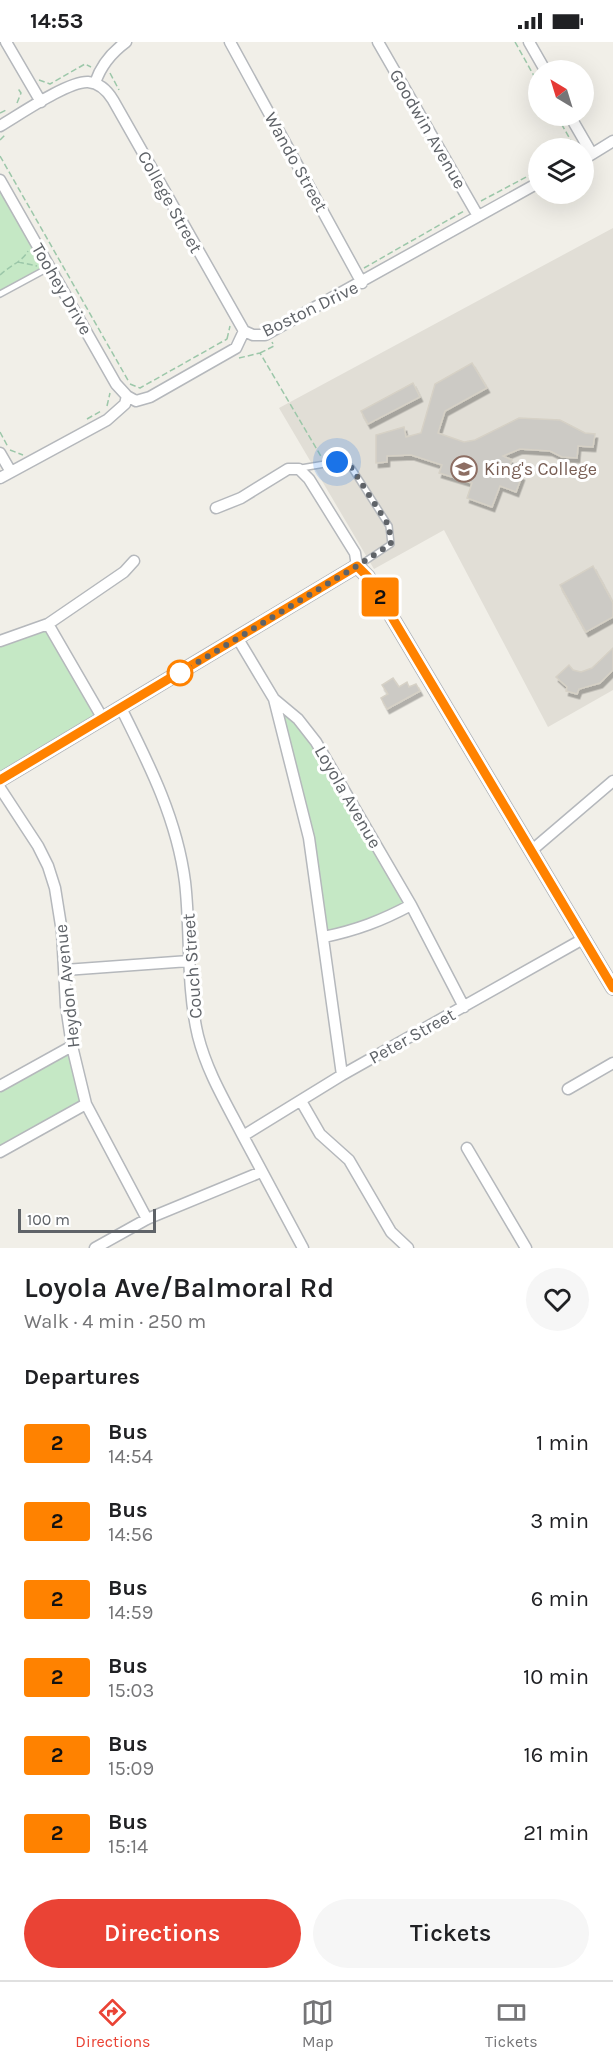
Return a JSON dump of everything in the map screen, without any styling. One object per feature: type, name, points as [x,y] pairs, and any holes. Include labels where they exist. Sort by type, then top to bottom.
[{"type":"street","points":[[6,42],[41,102]]},
{"type":"street","points":[[0,126],[70,85],[92,82],[108,57],[126,42]]},
{"type":"street","name":"Wando Street","points":[[230,42],[362,283]]},
{"type":"street","name":"Goodwin Avenue","points":[[378,42],[478,216]]},
{"type":"street","points":[[529,42],[539,60]]},
{"type":"street","name":"College Street","points":[[92,82],[107,90],[244,331]]},
{"type":"street","points":[[594,152],[613,141]]},
{"type":"street","name":"Toohey Drive","points":[[0,180],[116,384],[127,396]]},
{"type":"street","name":"Boston Drive","points":[[234,349],[244,331],[253,335],[265,335],[528,188]]},
{"type":"street","points":[[0,478],[107,420],[125,404],[127,396],[136,401],[150,397],[234,349]]},
{"type":"street","points":[[5,452],[11,472]]},
{"type":"street","points":[[216,508],[242,498],[288,469],[299,469],[309,479],[355,553],[357,566],[368,577],[613,988]]},
{"type":"street","points":[[0,641],[48,624],[124,572],[134,561]]},
{"type":"street","points":[[0,780],[357,566]]},
{"type":"street","points":[[48,624],[103,719]]},
{"type":"street","name":"Loyola Avenue","points":[[238,639],[274,699],[309,838],[342,1075]]},
{"type":"street","name":"Loyola Avenue","points":[[274,699],[298,719],[316,742],[411,905],[464,1007]]},
{"type":"street","name":"Couch Street","points":[[121,708],[152,770],[177,838],[189,923],[189,961],[194,1017],[207,1063],[261,1172],[303,1248]]},
{"type":"street","points":[[531,851],[613,781]]},
{"type":"street","name":"Heydon Avenue","points":[[0,788],[38,846],[48,866],[59,907],[66,1006],[72,1046],[86,1104],[147,1218]]},
{"type":"street","points":[[324,937],[364,928],[411,905]]},
{"type":"street","name":"Peter Street","points":[[243,1136],[342,1075],[583,939]]},
{"type":"street","points":[[64,970],[189,961]]},
{"type":"street","points":[[0,1086],[72,1046]]},
{"type":"street","points":[[568,1089],[613,1063]]},
{"type":"street","points":[[301,1101],[320,1134],[349,1160],[391,1232],[408,1248]]},
{"type":"street","points":[[0,1152],[86,1104]]},
{"type":"street","points":[[467,1148],[526,1248]]},
{"type":"street","points":[[95,1248],[147,1218],[261,1172]]},
{"type":"lane","points":[[0,294],[49,267]]},
{"type":"lane","points":[[299,469],[337,462],[351,467],[389,526],[391,544],[357,566]]},
{"type":"path","points":[[515,42],[528,65]]},
{"type":"path","points":[[17,104],[21,93],[19,90],[38,80],[50,84],[85,64],[109,72],[121,93]]},
{"type":"path","points":[[0,113],[8,108]]},
{"type":"path","points":[[0,156],[129,383]]},
{"type":"path","points":[[356,272],[528,177]]},
{"type":"path","points":[[0,275],[28,254],[30,244],[34,240]]},
{"type":"path","points":[[17,262],[49,267]]},
{"type":"path","points":[[234,349],[239,359],[260,353],[326,464]]},
{"type":"path","points":[[0,432],[5,452]]},
{"type":"shaded area","name":"King's College","points":[[613,228],[613,690],[548,727],[444,530],[374,569],[279,408]]},
{"type":"green space","points":[[0,186],[47,269],[0,294]]},
{"type":"green space","points":[[48,624],[103,719],[0,780],[0,641]]},
{"type":"green space","points":[[274,699],[298,719],[411,905],[324,937],[309,838]]},
{"type":"green space","points":[[72,1046],[86,1104],[0,1152],[0,1086]]},
{"type":"building","name":"King's College","points":[[472,363],[487,388],[445,411],[438,433],[464,442],[475,440],[519,418],[560,420],[585,433],[595,434],[593,447],[578,446],[577,458],[562,457],[550,451],[520,449],[503,456],[512,460],[508,470],[522,476],[516,492],[500,486],[492,507],[467,498],[472,483],[439,473],[442,465],[411,455],[387,456],[387,462],[376,463],[376,435],[404,427],[406,437],[421,433],[435,384]]},
{"type":"building","points":[[413,383],[420,397],[368,424],[361,411]]},
{"type":"building","points":[[593,566],[613,603],[613,617],[586,632],[560,585]]},
{"type":"building","points":[[613,648],[613,670],[600,683],[579,689],[577,694],[566,691],[567,687],[556,677],[569,665],[573,670],[581,672],[592,668]]},
{"type":"building","points":[[393,678],[399,687],[407,682],[409,687],[416,684],[420,691],[387,709],[381,698],[388,694],[382,685]]},
{"type":"bus line","name":"2","points":[[0,780],[357,566],[368,577],[613,988]]},
{"type":"place","name":"King's College","points":[[464,469]]},
{"type":"route","points":[[180,673],[391,544],[389,526],[351,467],[337,462]]}]
